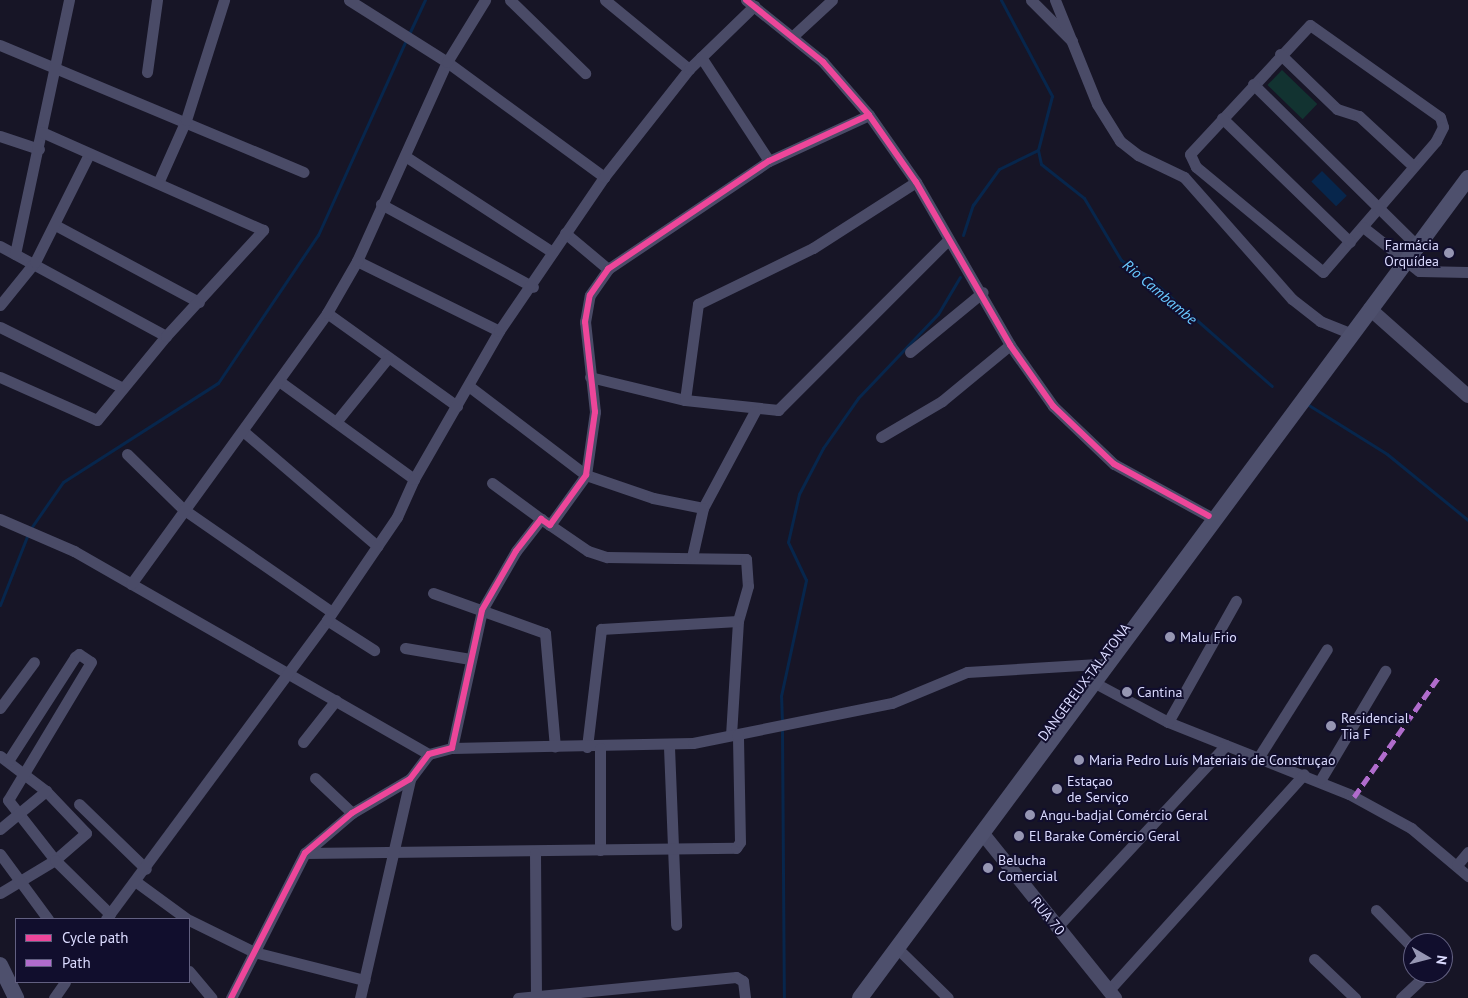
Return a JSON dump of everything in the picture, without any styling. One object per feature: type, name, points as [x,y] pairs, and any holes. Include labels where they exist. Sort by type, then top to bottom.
[{"type":"main road","name":"DANGEREUX-TALATONA","points":[[860,998],[1096,683],[1277,432],[1468,178]]},
{"type":"main road","name":"DANGEREUX-TALATONA","points":[[847,998],[1209,516],[1277,432]]},
{"type":"main road","points":[[0,965],[16,998]]},
{"type":"street","points":[[15,254],[39,149],[69,0]]},
{"type":"street","points":[[147,72],[157,0]]},
{"type":"street","points":[[158,183],[186,120],[224,0]]},
{"type":"street","points":[[132,584],[183,509],[243,431],[327,313],[357,261],[381,204],[405,156],[447,62],[486,0]]},
{"type":"street","points":[[510,0],[585,73]]},
{"type":"street","points":[[605,0],[689,69]]},
{"type":"street","points":[[793,36],[832,0]]},
{"type":"street","points":[[1031,0],[1073,42]]},
{"type":"street","points":[[1055,0],[1097,104],[1120,141],[1184,177],[1292,299],[1347,340]]},
{"type":"street","points":[[353,1],[447,62],[604,177]]},
{"type":"street","points":[[0,893],[55,860],[86,833],[46,791],[23,772],[4,758],[79,654],[91,662],[23,772],[8,800],[18,816],[55,860],[108,917],[146,869],[330,616],[397,518],[414,480],[470,387],[499,331],[533,287],[552,252],[604,177],[689,69],[750,3],[824,62],[869,115],[916,182],[948,240],[983,292],[1010,345],[1053,406],[1098,453],[1209,516]]},
{"type":"street","points":[[1317,25],[1440,117],[1440,134],[1363,227],[1321,272],[1196,167],[1190,154],[1280,54],[1304,28],[1317,25]]},
{"type":"street","points":[[0,45],[55,65],[304,172]]},
{"type":"street","points":[[1280,54],[1337,110],[1359,116],[1413,166]]},
{"type":"street","points":[[701,58],[769,161]]},
{"type":"street","points":[[1253,84],[1376,210],[1417,246]]},
{"type":"street","points":[[452,748],[482,610],[516,551],[546,522],[586,475],[595,412],[590,377],[586,311],[590,295],[608,269],[769,161],[869,115]]},
{"type":"street","points":[[1222,118],[1350,242]]},
{"type":"street","points":[[0,377],[94,422],[166,336],[263,230],[42,132]]},
{"type":"street","points":[[0,136],[39,149]]},
{"type":"street","points":[[0,305],[35,262],[57,226],[89,154]]},
{"type":"street","points":[[405,156],[552,252]]},
{"type":"street","points":[[685,400],[698,304],[813,248],[916,182]]},
{"type":"street","points":[[381,204],[533,287]]},
{"type":"street","points":[[57,226],[199,302]]},
{"type":"street","points":[[1363,227],[1405,263],[1428,273],[1468,272]]},
{"type":"street","points":[[565,233],[608,269]]},
{"type":"street","points":[[590,377],[685,400],[770,413],[787,406],[948,240]]},
{"type":"street","points":[[0,246],[35,262],[166,336]]},
{"type":"street","points":[[357,261],[499,331]]},
{"type":"street","points":[[910,352],[983,292]]},
{"type":"street","points":[[1370,309],[1468,396]]},
{"type":"street","points":[[327,313],[387,358],[458,406]]},
{"type":"street","points":[[0,327],[122,388]]},
{"type":"street","points":[[881,437],[942,401],[1010,345]]},
{"type":"street","points":[[336,422],[387,358]]},
{"type":"street","points":[[279,381],[414,480]]},
{"type":"street","points":[[470,387],[586,475],[652,498],[703,508]]},
{"type":"street","points":[[692,557],[703,508],[756,411]]},
{"type":"street","points":[[243,431],[377,546]]},
{"type":"street","points":[[127,454],[183,509],[374,650]]},
{"type":"street","points":[[305,853],[535,853],[739,846],[734,734],[738,621],[746,599],[746,559],[607,557],[588,551],[492,483]]},
{"type":"street","points":[[0,519],[48,538],[132,584],[429,754]]},
{"type":"street","points":[[433,593],[545,633],[554,747]]},
{"type":"street","points":[[1168,722],[1236,601]]},
{"type":"street","points":[[588,747],[601,629],[656,622],[738,621]]},
{"type":"street","points":[[405,648],[470,659]]},
{"type":"street","points":[[1260,756],[1327,649]]},
{"type":"street","points":[[0,708],[34,662]]},
{"type":"street","points":[[236,998],[231,998],[305,853],[352,813],[410,779],[429,754],[452,748],[669,746],[892,703],[966,672],[1098,664]]},
{"type":"street","points":[[1321,779],[1385,671]]},
{"type":"street","points":[[1096,683],[1168,722],[1321,779],[1411,828],[1468,876]]},
{"type":"street","points":[[302,742],[336,700]]},
{"type":"street","points":[[1057,927],[1226,745]]},
{"type":"street","points":[[669,746],[676,925]]},
{"type":"street","points":[[600,748],[600,850]]},
{"type":"street","points":[[1111,995],[1304,774]]},
{"type":"street","points":[[315,778],[352,813]]},
{"type":"street","points":[[360,998],[396,853],[410,779]]},
{"type":"street","points":[[0,830],[46,791]]},
{"type":"street","points":[[79,804],[146,869]]},
{"type":"street","name":"RUA 70","points":[[982,834],[1111,995]]},
{"type":"street","points":[[1457,865],[1468,852]]},
{"type":"street","points":[[535,853],[536,997]]},
{"type":"street","points":[[0,854],[47,918]]},
{"type":"street","points":[[135,881],[185,918]]},
{"type":"street","points":[[1376,910],[1403,938]]},
{"type":"street","points":[[190,921],[254,952],[364,980]]},
{"type":"street","points":[[897,948],[948,998]]},
{"type":"street","points":[[1314,958],[1355,998]]},
{"type":"street","points":[[190,973],[212,998]]},
{"type":"street","points":[[518,998],[736,977],[743,981],[746,998]]},
{"type":"street","points":[[54,998],[64,983]]},
{"type":"street","points":[[1402,998],[1418,983]]},
{"type":"green space","points":[[1282,70],[1317,104],[1303,119],[1267,85]]},
{"type":"water","points":[[1322,171],[1347,196],[1336,206],[1311,182]]},
{"type":"waterway","points":[[409,34],[425,0]]},
{"type":"waterway","name":"Rio Cambambe","points":[[1001,0],[1052,96],[1038,150],[1041,164],[1084,198],[1121,260],[1150,279],[1272,386]]},
{"type":"waterway","points":[[31,528],[63,482],[218,383],[318,235],[406,40]]},
{"type":"waterway","points":[[963,235],[973,205],[999,169],[1038,150]]},
{"type":"waterway","points":[[782,722],[781,696],[806,580],[788,542],[799,494],[823,448],[858,398],[938,314],[960,277]]},
{"type":"waterway","name":"Rio Cambambe","points":[[1307,404],[1387,454],[1468,520]]},
{"type":"waterway","points":[[0,605],[28,534]]},
{"type":"waterway","points":[[782,729],[784,998]]},
{"type":"marked path","points":[[1354,797],[1438,678]]},
{"type":"cycle path","points":[[746,0],[823,62],[869,115],[916,182],[1010,345],[1053,406],[1114,464],[1209,516]]},
{"type":"cycle path","points":[[231,998],[305,853],[352,813],[410,779],[429,754],[452,748],[482,610],[516,551],[541,519],[550,525],[586,475],[595,412],[585,322],[590,295],[608,269],[769,161],[869,115]]},
{"type":"place","name":"Farmácia Orquídea","points":[[1449,253]]},
{"type":"place","name":"Malu Frio","points":[[1170,637]]},
{"type":"place","name":"Cantina","points":[[1127,692]]},
{"type":"place","name":"Residencial Tia F","points":[[1331,726]]},
{"type":"place","name":"Maria Pedro Luís Materiais de Construçao","points":[[1079,760]]},
{"type":"place","name":"Estaçao de Serviço","points":[[1057,789]]},
{"type":"place","name":"Angu-badjal Comércio Geral","points":[[1030,815]]},
{"type":"place","name":"El Barake Comércio Geral","points":[[1019,836]]},
{"type":"place","name":"Belucha Comercial","points":[[988,868]]}]
